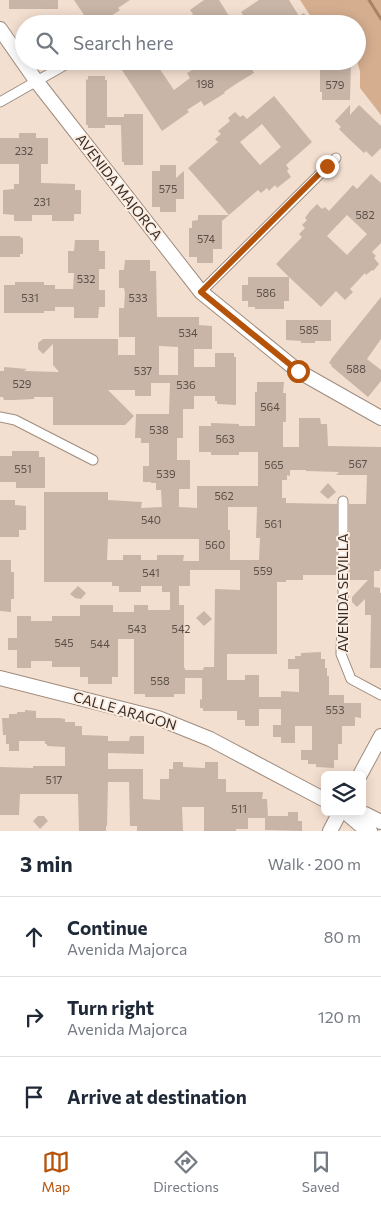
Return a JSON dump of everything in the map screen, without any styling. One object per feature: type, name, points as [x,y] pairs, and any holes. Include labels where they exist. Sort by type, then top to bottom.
[{"type":"street","name":"AVENIDA MAJORCA","points":[[0,29],[15,50]]},
{"type":"street","name":"AVENIDA MAJORCA","points":[[29,70],[201,292],[298,371],[381,418]]},
{"type":"street","points":[[0,102],[57,70]]},
{"type":"street","points":[[201,292],[336,158]]},
{"type":"street","points":[[0,417],[15,420],[93,460]]},
{"type":"street","name":"AVENIDA SEVILLA","points":[[343,500],[341,654],[351,679],[381,695]]},
{"type":"street","name":"CALLE ARAGON","points":[[0,678],[158,718],[210,739],[321,798]]},
{"type":"street","points":[[362,771],[381,736]]},
{"type":"street","points":[[366,814],[381,822]]},
{"type":"street","points":[[330,831],[338,816]]},
{"type":"street","points":[[350,816],[370,831]]},
{"type":"shaded area","points":[[300,0],[381,0],[381,115],[360,88],[360,70],[366,70],[366,15],[310,15]]},
{"type":"building","points":[[9,0],[58,0],[58,9],[9,9]]},
{"type":"building","points":[[74,0],[130,0],[118,8],[120,10],[112,15],[84,15]]},
{"type":"building","points":[[204,0],[219,0],[228,15],[192,15],[193,14],[190,10]]},
{"type":"building","points":[[259,0],[289,0],[298,15],[243,15],[241,12]]},
{"type":"building","points":[[122,70],[160,70],[174,90],[190,78],[187,73],[192,70],[252,70],[254,73],[225,93],[204,106],[201,101],[162,131]]},
{"type":"building","points":[[320,70],[351,70],[350,100],[322,100],[322,92],[320,92]]},
{"type":"building","points":[[88,76],[105,76],[105,80],[107,80],[107,117],[124,117],[124,114],[143,114],[143,165],[124,165],[124,162],[122,162],[121,125],[105,125],[105,128],[88,128],[88,125],[86,125],[86,79],[88,80]]},
{"type":"building","points":[[274,96],[312,142],[286,165],[291,177],[277,188],[275,185],[269,191],[267,188],[261,193],[258,190],[229,215],[188,168],[218,142],[215,139],[221,134],[218,131],[230,121],[228,118],[235,112],[240,117],[243,115],[247,119]],"holes":[[[262,124],[281,147],[260,165],[240,142]]]},
{"type":"building","points":[[350,105],[350,115],[359,105],[381,126],[381,148],[372,157],[366,151],[364,153],[349,139],[339,129],[341,127],[335,121]]},
{"type":"building","points":[[19,133],[36,133],[36,138],[48,138],[48,164],[41,164],[41,183],[75,184],[75,190],[81,190],[81,214],[74,214],[74,221],[52,221],[52,215],[32,215],[32,221],[14,221],[14,215],[3,214],[3,190],[14,189],[14,184],[19,184],[19,164],[0,164],[0,138],[19,138]]},
{"type":"building","points":[[160,165],[176,165],[176,178],[184,171],[184,199],[176,199],[176,212],[160,212],[160,207],[152,207],[152,171],[160,171]]},
{"type":"building","points":[[371,174],[381,183],[381,243],[372,252],[379,264],[373,271],[366,275],[365,273],[350,289],[353,292],[345,300],[336,291],[321,307],[276,264],[302,237],[299,234],[305,228],[302,225],[307,220],[305,218],[317,204],[322,209],[325,207],[329,211],[353,185],[357,189]],"holes":[[[347,215],[367,234],[347,255],[327,236]]]},
{"type":"building","points":[[198,215],[229,215],[222,221],[222,249],[213,249],[213,263],[197,263],[197,257],[189,257],[189,228],[192,228],[192,221],[198,220]]},
{"type":"building","points":[[0,236],[20,236],[23,238],[23,254],[20,254],[20,257],[0,257]]},
{"type":"building","points":[[75,240],[99,240],[99,251],[105,251],[105,269],[99,269],[99,290],[105,290],[105,307],[99,307],[98,318],[74,318],[74,307],[55,307],[55,311],[44,311],[44,313],[4,313],[4,285],[15,285],[15,282],[44,282],[44,285],[55,285],[55,289],[73,289],[74,273],[68,273],[68,251],[74,251]]},
{"type":"building","points":[[125,260],[150,260],[150,271],[156,271],[157,317],[199,317],[199,325],[212,326],[212,349],[194,349],[194,367],[215,367],[215,353],[234,353],[234,357],[236,357],[236,405],[217,404],[215,396],[194,396],[194,409],[183,409],[183,438],[177,438],[177,460],[190,460],[190,489],[179,489],[179,507],[197,508],[197,486],[258,486],[258,452],[239,452],[239,455],[211,455],[211,452],[199,452],[199,426],[211,426],[211,423],[255,426],[255,392],[257,392],[257,382],[284,382],[283,393],[286,393],[286,422],[283,422],[283,447],[299,447],[299,418],[320,418],[321,424],[327,424],[328,446],[381,447],[381,569],[380,571],[374,571],[374,587],[380,588],[381,593],[381,668],[370,668],[371,615],[365,615],[365,599],[357,607],[352,602],[352,597],[368,580],[349,580],[349,504],[366,504],[367,475],[336,475],[339,472],[290,470],[290,476],[287,475],[287,480],[282,480],[282,498],[286,498],[286,503],[337,504],[337,575],[303,575],[303,580],[277,582],[277,654],[227,654],[227,680],[245,680],[245,675],[259,675],[259,697],[281,697],[281,691],[299,692],[299,669],[288,669],[288,659],[295,659],[295,656],[301,656],[301,653],[321,652],[321,659],[325,659],[325,668],[327,668],[327,676],[329,676],[329,695],[344,695],[344,703],[361,703],[361,718],[355,717],[355,726],[342,726],[342,744],[338,744],[338,760],[334,760],[334,768],[316,767],[316,764],[308,764],[308,760],[301,760],[301,750],[312,750],[312,726],[295,726],[295,743],[281,743],[281,737],[273,737],[273,725],[281,725],[281,709],[259,709],[259,726],[245,726],[245,720],[237,720],[237,711],[203,711],[203,708],[200,708],[202,678],[185,678],[185,694],[174,694],[174,697],[145,697],[145,694],[134,694],[134,639],[118,639],[118,677],[112,677],[112,684],[88,684],[88,677],[80,677],[80,667],[52,667],[52,661],[31,661],[31,668],[17,668],[17,650],[8,650],[8,638],[17,638],[17,616],[31,616],[31,621],[52,621],[52,616],[80,616],[80,605],[113,605],[113,612],[134,612],[134,605],[148,605],[148,610],[170,610],[170,592],[162,592],[162,586],[141,586],[141,592],[119,592],[119,586],[112,586],[112,582],[44,582],[44,492],[108,492],[108,500],[142,502],[141,508],[162,507],[161,490],[156,490],[156,483],[143,482],[143,466],[149,466],[149,443],[141,443],[141,438],[135,438],[136,414],[169,414],[170,383],[151,383],[151,396],[135,396],[135,390],[108,390],[134,416],[125,425],[53,425],[53,397],[4,400],[3,397],[0,397],[0,371],[4,371],[4,367],[27,369],[24,371],[59,372],[53,365],[53,344],[43,354],[38,349],[38,343],[43,339],[118,339],[118,355],[135,355],[135,337],[119,337],[119,308],[124,308],[125,293],[124,288],[119,288],[119,270],[124,270]],"holes":[[[159,346],[178,347],[178,375],[159,375]],[[228,507],[257,507],[256,538],[260,538],[259,560],[230,560],[230,530],[228,530]],[[108,539],[199,539],[199,561],[183,561],[184,555],[157,555],[157,560],[141,560],[141,555],[123,555],[123,560],[107,560]],[[190,570],[240,570],[240,590],[215,589],[214,667],[204,667],[203,670],[185,670],[184,668],[184,605],[179,605],[179,586],[190,586]]]},
{"type":"building","points":[[248,277],[289,277],[289,301],[284,301],[284,309],[255,309],[255,307],[248,307],[248,301],[242,301],[242,285],[248,285]]},
{"type":"building","points":[[381,297],[381,339],[367,359],[381,370],[381,381],[368,397],[329,363]]},
{"type":"building","points":[[286,320],[331,320],[331,341],[301,343],[301,341],[286,340]]},
{"type":"building","points":[[12,451],[39,451],[39,457],[45,457],[45,488],[16,488],[16,482],[0,482],[0,456],[12,456]]},
{"type":"building","points":[[328,483],[336,492],[328,499],[320,492]]},
{"type":"building","points":[[0,500],[15,500],[15,505],[26,506],[26,530],[19,530],[19,537],[0,537]]},
{"type":"building","points":[[0,560],[11,560],[11,572],[14,572],[14,599],[11,599],[11,612],[0,611]]},
{"type":"building","points":[[78,586],[86,593],[81,599],[75,598],[70,594]]},
{"type":"building","points":[[204,611],[212,619],[204,626],[196,618]]},
{"type":"building","points":[[25,710],[36,711],[36,718],[59,718],[65,719],[65,722],[75,722],[75,726],[82,726],[82,735],[108,736],[108,741],[129,741],[130,736],[144,736],[144,754],[108,753],[108,769],[143,769],[143,799],[160,800],[160,779],[169,779],[169,769],[173,769],[173,762],[183,762],[183,767],[205,768],[205,762],[218,762],[218,779],[226,779],[226,792],[263,792],[262,799],[267,799],[268,816],[288,816],[288,812],[298,812],[298,821],[302,821],[302,831],[265,830],[265,818],[248,818],[248,829],[204,831],[204,807],[182,807],[183,831],[137,831],[137,826],[130,826],[129,782],[108,782],[106,831],[79,831],[78,794],[20,794],[19,815],[0,815],[0,767],[33,768],[33,766],[65,766],[65,747],[47,746],[45,741],[19,741],[19,751],[9,751],[9,744],[6,744],[6,735],[3,735],[2,718],[9,718],[9,714],[25,712]]},
{"type":"building","points":[[38,816],[44,816],[48,821],[40,829],[33,821]]},
{"type":"waterway","points":[[369,0],[381,19]]},
{"type":"route","points":[[298,371],[201,292],[327,166]]}]
